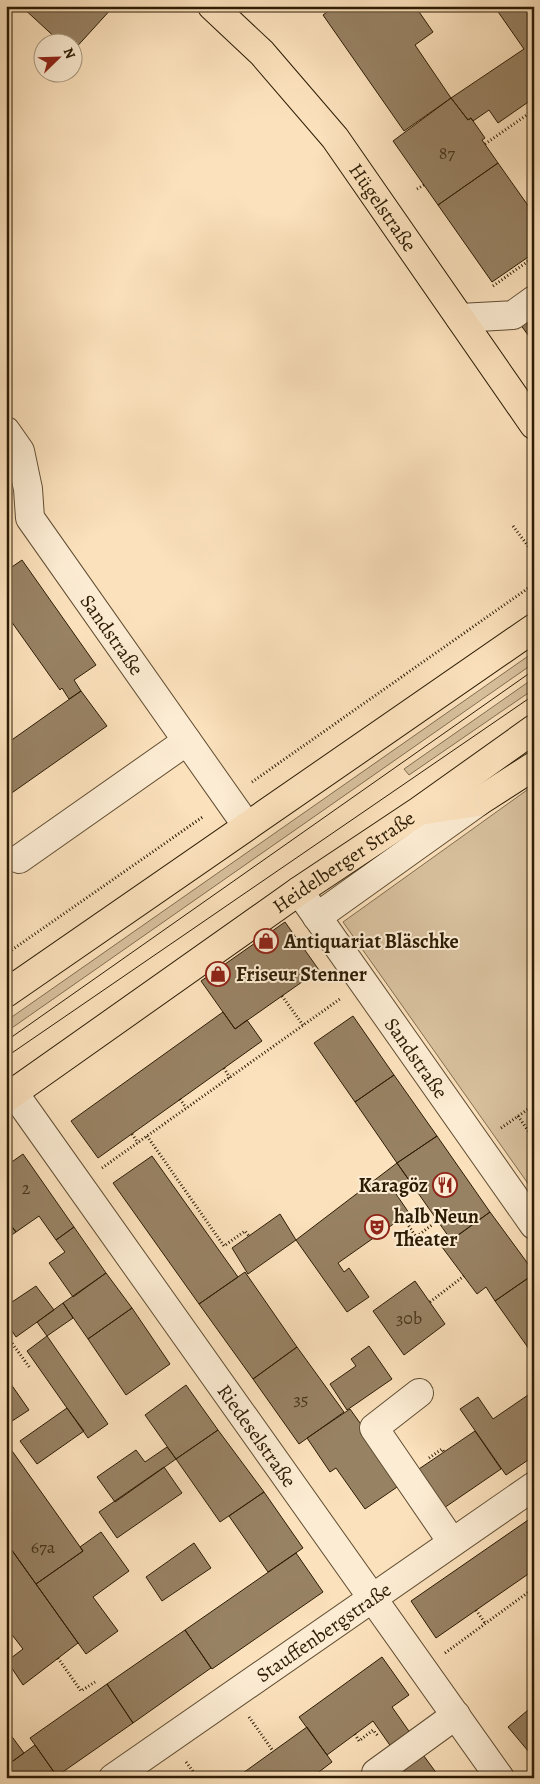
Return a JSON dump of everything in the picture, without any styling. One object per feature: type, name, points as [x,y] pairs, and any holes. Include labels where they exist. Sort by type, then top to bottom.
[{"type":"main road","name":"Hügelstraße","points":[[212,6],[262,53],[335,138],[532,418]]},
{"type":"main road","points":[[6,993],[534,628]]},
{"type":"main road","name":"Heidelberger Straße","points":[[10,1096],[299,891],[419,811],[534,729]]},
{"type":"main road","points":[[419,811],[478,802],[534,766]]},
{"type":"street","points":[[460,318],[513,315],[534,300]]},
{"type":"street","name":"Sandstraße","points":[[6,431],[20,451],[28,489],[30,518],[247,826]]},
{"type":"street","points":[[19,859],[188,741]]},
{"type":"street","points":[[317,916],[478,802]]},
{"type":"street","name":"Sandstraße","points":[[299,891],[534,1225]]},
{"type":"street","name":"Riedeselstraße","points":[[10,1096],[372,1597],[499,1777]]},
{"type":"street","points":[[419,1393],[374,1428],[452,1542]]},
{"type":"street","name":"Stauffenbergstraße","points":[[113,1778],[534,1486]]},
{"type":"street","points":[[379,1778],[376,1773],[456,1714]]},
{"type":"path","points":[[485,144],[534,110]]},
{"type":"path","points":[[417,189],[424,184]]},
{"type":"path","points":[[488,290],[534,258]]},
{"type":"path","points":[[513,526],[534,554]]},
{"type":"path","points":[[6,954],[534,584]]},
{"type":"path","points":[[282,996],[303,1025]]},
{"type":"path","points":[[98,1171],[344,996]]},
{"type":"path","points":[[224,1068],[230,1078]]},
{"type":"path","points":[[180,1100],[186,1108]]},
{"type":"path","points":[[478,1145],[534,1105]]},
{"type":"path","points":[[518,1116],[534,1139]]},
{"type":"path","points":[[132,1134],[138,1142]]},
{"type":"path","points":[[147,1136],[224,1246],[245,1230],[249,1236]]},
{"type":"path","points":[[174,1187],[180,1183]]},
{"type":"path","points":[[403,1217],[416,1237],[438,1221]]},
{"type":"path","points":[[214,1243],[219,1240]]},
{"type":"path","points":[[430,1302],[464,1276]]},
{"type":"path","points":[[6,1335],[30,1368]]},
{"type":"path","points":[[442,1655],[534,1588]]},
{"type":"path","points":[[476,1610],[485,1623]]},
{"type":"path","points":[[58,1658],[81,1691],[95,1682]]},
{"type":"path","points":[[246,1714],[273,1751]]},
{"type":"path","points":[[182,1758],[198,1778]]},
{"type":"shaded area","points":[[534,652],[534,663],[6,1032],[6,1021]]},
{"type":"shaded area","points":[[534,678],[534,689],[409,775],[404,769]]},
{"type":"shaded area","points":[[534,785],[534,1192],[343,922]]},
{"type":"building","points":[[21,6],[113,7],[82,41],[82,32],[49,32]]},
{"type":"building","points":[[335,6],[415,6],[433,32],[415,45],[451,98],[404,131],[323,15]]},
{"type":"building","points":[[494,6],[534,6],[534,98],[498,123],[489,110],[473,121],[471,118],[468,120],[451,98],[524,49]]},
{"type":"building","points":[[451,98],[468,120],[471,118],[485,138],[482,140],[498,163],[438,205],[393,141]]},
{"type":"building","points":[[498,163],[534,214],[534,253],[492,282],[438,205]]},
{"type":"building","points":[[534,308],[534,343],[517,320]]},
{"type":"building","points":[[22,560],[96,665],[74,680],[81,691],[69,699],[62,688],[60,690],[6,614],[6,571]]},
{"type":"building","points":[[81,691],[107,726],[6,797],[6,744]]},
{"type":"building","points":[[285,922],[319,970],[235,1029],[201,981]]},
{"type":"building","points":[[223,1012],[235,1029],[247,1020],[262,1041],[98,1158],[71,1121]]},
{"type":"building","points":[[353,1016],[394,1075],[355,1102],[314,1043]]},
{"type":"building","points":[[394,1075],[437,1136],[397,1163],[355,1102]]},
{"type":"building","points":[[437,1136],[490,1212],[451,1240],[397,1163]]},
{"type":"building","points":[[23,1154],[74,1227],[56,1240],[39,1216],[16,1232],[6,1219],[6,1166]]},
{"type":"building","points":[[152,1156],[238,1277],[199,1304],[113,1183]]},
{"type":"building","points":[[397,1163],[409,1180],[394,1191],[409,1213],[338,1263],[344,1272],[349,1268],[369,1297],[347,1312],[296,1240]]},
{"type":"building","points":[[490,1212],[534,1272],[534,1274],[495,1301],[486,1287],[477,1294],[442,1247]]},
{"type":"building","points":[[280,1214],[296,1240],[248,1274],[232,1248]]},
{"type":"building","points":[[6,1219],[16,1232],[6,1239]]},
{"type":"building","points":[[74,1227],[106,1273],[73,1297],[49,1263],[65,1252],[56,1240]]},
{"type":"building","points":[[245,1272],[297,1347],[253,1379],[199,1304]]},
{"type":"building","points":[[106,1273],[132,1308],[88,1339],[63,1303]]},
{"type":"building","points":[[534,1274],[534,1356],[495,1301]]},
{"type":"building","points":[[415,1281],[445,1324],[404,1355],[373,1311]]},
{"type":"building","points":[[36,1286],[54,1310],[16,1337],[6,1322],[6,1306]]},
{"type":"building","points":[[63,1303],[73,1318],[47,1336],[37,1322]]},
{"type":"building","points":[[132,1308],[170,1364],[126,1395],[88,1339]]},
{"type":"building","points":[[47,1336],[108,1424],[88,1438],[27,1351]]},
{"type":"building","points":[[369,1346],[392,1379],[347,1410],[330,1384],[356,1366],[351,1359]]},
{"type":"building","points":[[297,1347],[344,1412],[299,1444],[253,1379]]},
{"type":"building","points":[[6,1377],[29,1410],[6,1425]]},
{"type":"building","points":[[186,1385],[218,1430],[176,1459],[145,1415]]},
{"type":"building","points":[[534,1391],[534,1456],[506,1475],[460,1409],[478,1397],[493,1419]]},
{"type":"building","points":[[67,1408],[84,1431],[37,1464],[20,1441]]},
{"type":"building","points":[[350,1409],[403,1483],[365,1509],[336,1468],[330,1472],[307,1438]]},
{"type":"building","points":[[218,1430],[264,1492],[220,1522],[176,1459]]},
{"type":"building","points":[[475,1431],[501,1469],[441,1510],[413,1473]]},
{"type":"building","points":[[167,1447],[176,1459],[115,1502],[97,1477],[136,1450],[145,1462]]},
{"type":"building","points":[[10,1448],[83,1551],[36,1584],[6,1542],[6,1451]]},
{"type":"building","points":[[164,1467],[182,1493],[117,1538],[99,1512]]},
{"type":"building","points":[[264,1492],[303,1548],[268,1572],[229,1516]]},
{"type":"building","points":[[534,1516],[534,1570],[436,1638],[411,1601]]},
{"type":"building","points":[[101,1532],[129,1571],[93,1597],[118,1631],[86,1654],[36,1584],[83,1551],[80,1547]]},
{"type":"building","points":[[6,1542],[78,1643],[23,1685],[7,1661],[23,1649],[6,1627]]},
{"type":"building","points":[[194,1543],[211,1568],[162,1601],[146,1577]]},
{"type":"building","points":[[296,1553],[323,1592],[212,1669],[185,1630]]},
{"type":"building","points":[[185,1630],[211,1668],[133,1723],[107,1684]]},
{"type":"building","points":[[382,1657],[409,1695],[392,1707],[413,1737],[394,1751],[373,1721],[327,1755],[299,1717]]},
{"type":"building","points":[[107,1684],[133,1723],[57,1776],[30,1738]]},
{"type":"building","points":[[534,1705],[534,1758],[508,1727]]},
{"type":"building","points":[[307,1727],[332,1762],[311,1778],[236,1778]]},
{"type":"building","points":[[10,1734],[24,1753],[6,1766],[6,1736]]},
{"type":"building","points":[[35,1745],[58,1778],[6,1778],[6,1766]]},
{"type":"building","points":[[421,1752],[440,1778],[409,1778],[401,1766]]},
{"type":"tram line","points":[[6,1041],[534,670]]},
{"type":"tram line","points":[[6,1057],[534,695]]},
{"type":"place","name":"Antiquariat Bläschke","points":[[266,941]]},
{"type":"place","name":"Friseur Stenner","points":[[218,974]]},
{"type":"place","name":"Karagöz","points":[[445,1185]]},
{"type":"place","name":"halb Neun Theater","points":[[377,1227]]}]
